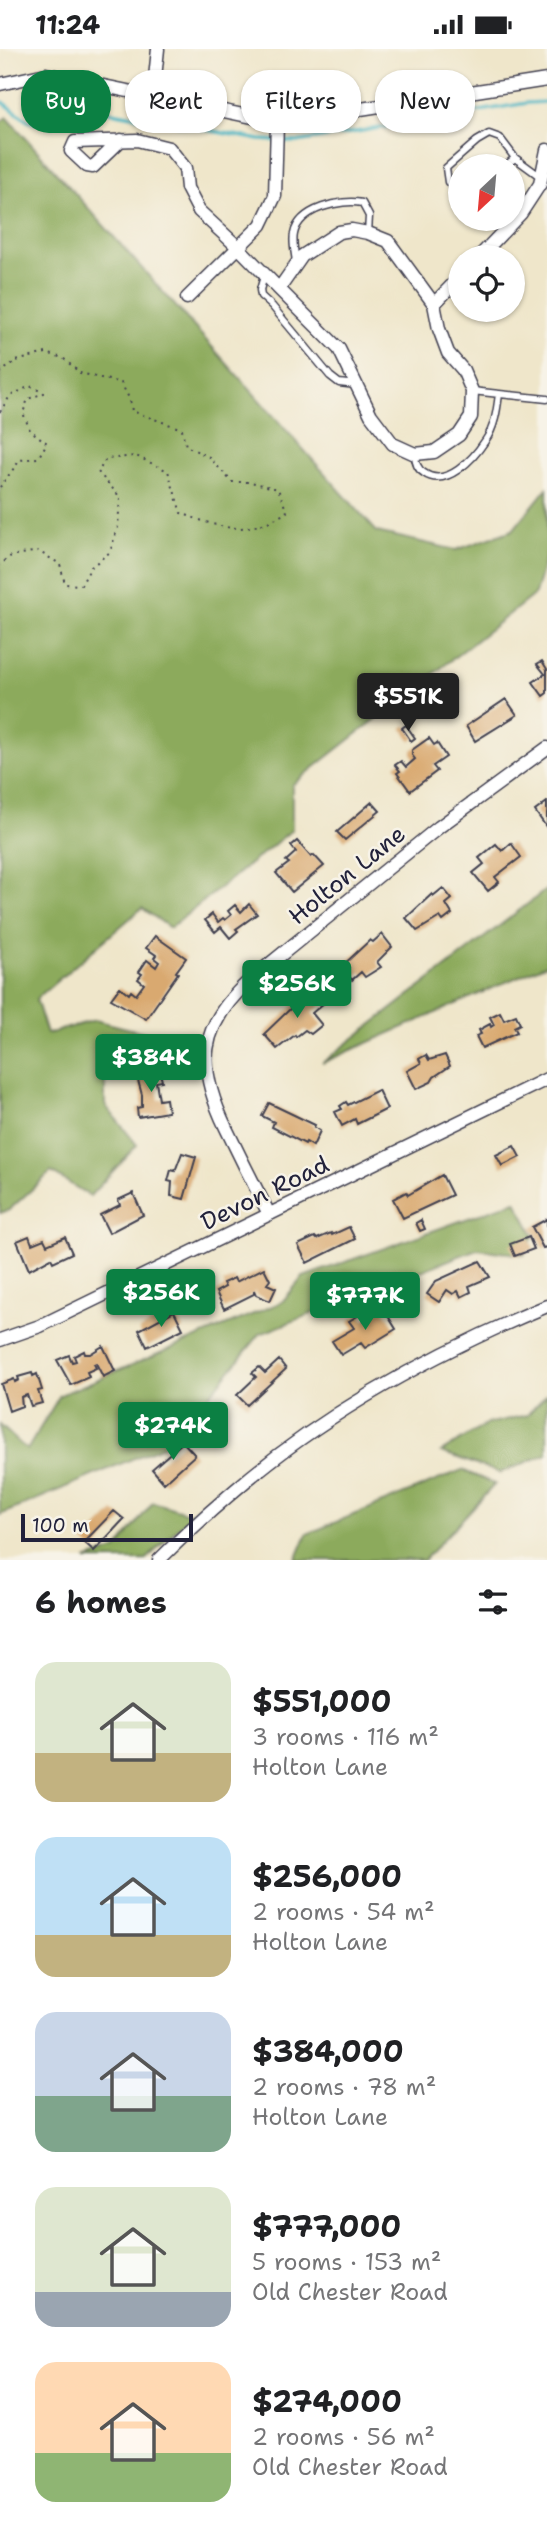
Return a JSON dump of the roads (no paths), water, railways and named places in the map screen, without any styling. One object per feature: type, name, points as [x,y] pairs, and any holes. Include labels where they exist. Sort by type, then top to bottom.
[{"type":"street","points":[[156,70],[158,49]]},
{"type":"street","points":[[0,84],[46,74],[125,91]]},
{"type":"street","points":[[361,110],[547,80],[547,87]]},
{"type":"street","points":[[187,298],[261,225],[275,196],[277,133]]},
{"type":"street","points":[[121,140],[137,140],[169,148],[186,168],[187,188],[199,211],[339,349],[371,415],[393,444],[415,454],[434,452],[459,435],[471,417],[472,391],[463,370],[448,353],[434,304],[388,241],[352,230],[339,232],[319,243],[296,263],[279,289]]},
{"type":"street","points":[[490,245],[521,213],[540,184],[547,150]]},
{"type":"street","points":[[434,304],[448,289]]},
{"type":"street","name":"Holton Lane","points":[[270,1214],[218,1114],[209,1085],[208,1045],[222,1009],[250,980],[356,894],[474,800],[547,748]]},
{"type":"street","name":"Devon Road","points":[[0,1340],[40,1326],[547,1079]]},
{"type":"street","points":[[159,1560],[234,1490],[334,1416],[454,1349],[547,1306]]},
{"type":"lane","points":[[462,154],[489,134],[500,138],[512,154]]},
{"type":"lane","points":[[525,165],[541,177]]},
{"type":"lane","points":[[296,263],[293,236],[297,226],[307,215],[323,207],[353,201],[362,203],[369,216],[368,233]]},
{"type":"lane","points":[[265,275],[260,290],[261,296],[330,376],[347,386],[356,385]]},
{"type":"lane","points":[[472,391],[547,399]]},
{"type":"lane","points":[[415,454],[419,470],[430,477],[446,477],[457,470],[474,457],[487,439],[496,418],[499,394]]},
{"type":"waterway","points":[[3,102],[28,121],[51,126],[96,109],[260,140],[297,142],[527,103],[547,102]]}]
